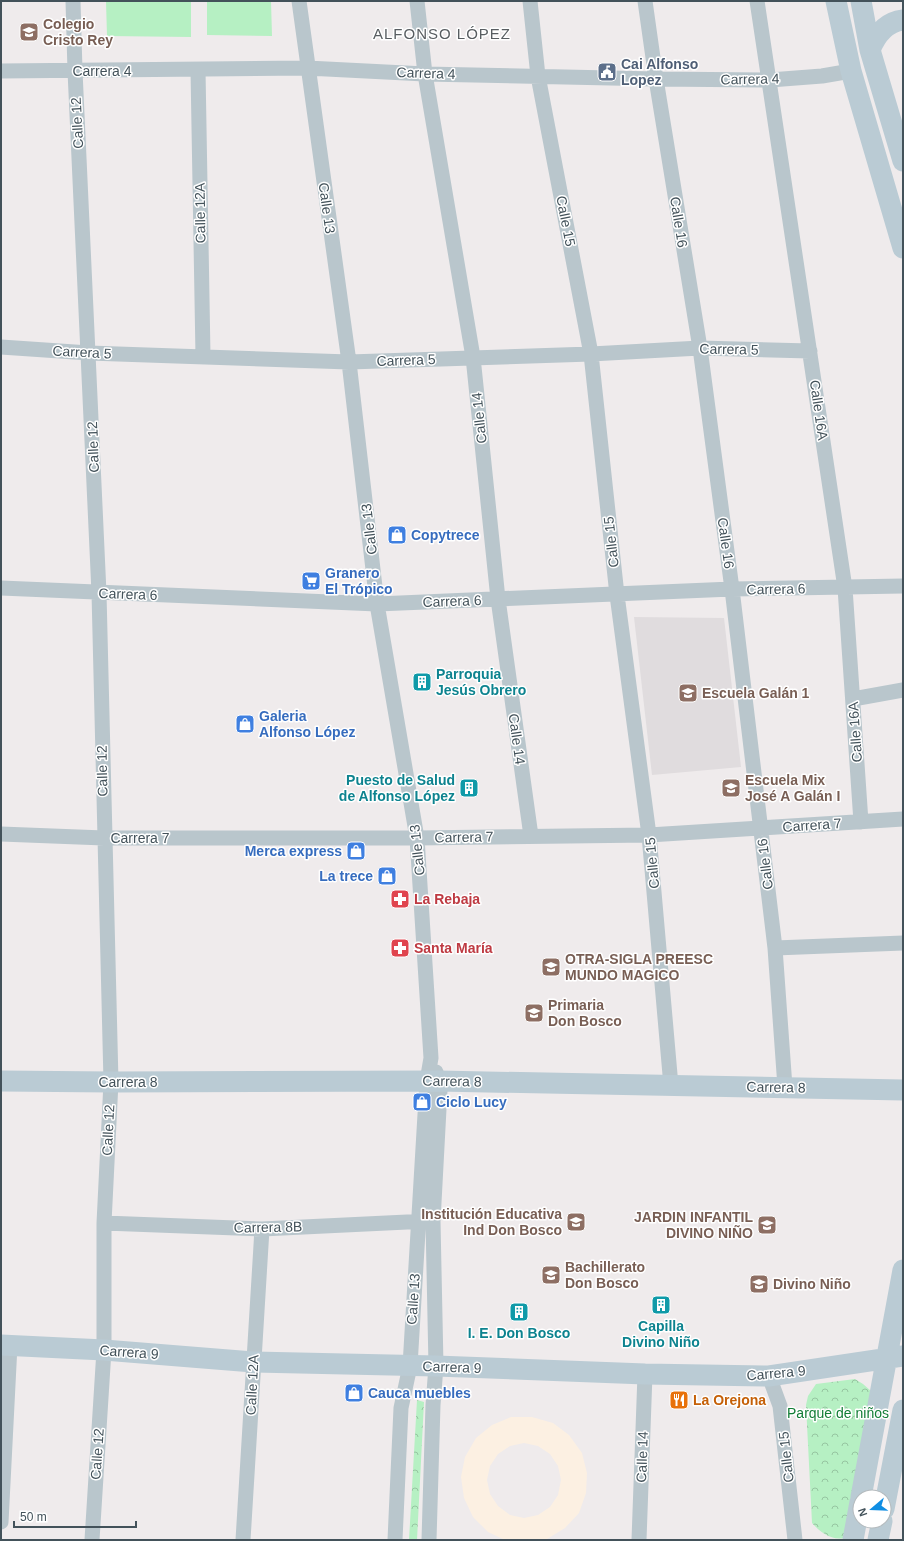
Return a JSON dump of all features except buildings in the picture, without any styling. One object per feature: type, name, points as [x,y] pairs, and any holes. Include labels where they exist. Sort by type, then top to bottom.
[{"type":"main road","points":[[836,1],[846,72],[903,248]]},
{"type":"main road","points":[[861,1],[870,50],[903,161]]},
{"type":"main road","points":[[870,50],[874,40],[880,32],[889,25],[903,20]]},
{"type":"main road","name":"Carrera 8","points":[[1,1081],[433,1081],[903,1090]]},
{"type":"main road","points":[[863,1489],[894,1357],[894,1326],[903,1270]]},
{"type":"main road","name":"Carrera 9","points":[[6,1345],[104,1350],[253,1362],[436,1366],[646,1374],[769,1376],[894,1357]]},
{"type":"main road","points":[[888,1489],[903,1410]]},
{"type":"main road","points":[[853,1540],[855,1529]]},
{"type":"main road","points":[[878,1540],[880,1529]]},
{"type":"street","name":"Calle 12","points":[[74,1],[75,71],[99,593],[111,1082],[104,1223],[104,1350],[92,1540]]},
{"type":"street","name":"Calle 13","points":[[299,1],[307,68],[349,362],[377,604],[417,838],[433,1081],[440,1090],[410,1366],[401,1408],[395,1540]]},
{"type":"street","name":"Calle 14","points":[[417,1],[425,74],[473,358],[498,599],[530,836]]},
{"type":"street","name":"Calle 15","points":[[530,1],[538,76],[591,354],[617,595],[649,835],[671,1086]]},
{"type":"street","name":"Calle 16","points":[[645,1],[656,79],[700,348],[732,589],[775,948],[785,1087]]},
{"type":"street","name":"Calle 16A","points":[[757,1],[845,588],[861,822]]},
{"type":"street","name":"Carrera 4","points":[[1,71],[307,68],[425,74],[770,80],[822,76],[846,72]]},
{"type":"street","name":"Calle 12A","points":[[198,70],[203,356]]},
{"type":"street","name":"Carrera 5","points":[[1,347],[88,353],[349,362],[591,354],[700,348],[810,351]]},
{"type":"street","name":"Carrera 6","points":[[1,588],[377,604],[732,589],[903,586]]},
{"type":"street","points":[[853,699],[903,690]]},
{"type":"street","name":"Carrera 7","points":[[1,834],[104,838],[417,838],[649,835],[903,819]]},
{"type":"street","points":[[775,948],[903,944]]},
{"type":"street","name":"Calle 13","points":[[426,1221],[436,1366],[433,1405],[429,1540]]},
{"type":"street","name":"Carrera 8B","points":[[104,1223],[262,1229],[426,1221]]},
{"type":"street","name":"Calle 12A","points":[[243,1540],[262,1229]]},
{"type":"street","points":[[1,1522],[6,1345]]},
{"type":"street","name":"Calle 14","points":[[639,1540],[646,1374]]},
{"type":"street","name":"Calle 15","points":[[769,1376],[780,1406],[795,1540]]},
{"type":"shaded area","name":"Escuela Galán 1","points":[[634,617],[724,618],[741,767],[652,775]]},
{"type":"shaded area","points":[[511,1417],[532,1417],[553,1423],[569,1435],[582,1453],[587,1473],[586,1493],[579,1513],[565,1528],[547,1539],[505,1540],[488,1532],[473,1517],[464,1498],[461,1477],[465,1457],[476,1438],[492,1425]],"holes":[[[524,1443],[538,1446],[550,1454],[558,1466],[561,1480],[558,1495],[550,1507],[538,1515],[524,1518],[510,1515],[498,1506],[490,1494],[487,1480],[490,1466],[498,1454],[510,1446]]]},
{"type":"green space","points":[[106,1],[191,1],[191,37],[107,36]]},
{"type":"green space","points":[[207,1],[271,1],[272,36],[207,35]]},
{"type":"green space","name":"Parque de niños","points":[[855,1379],[871,1391],[844,1538],[840,1539],[831,1537],[822,1532],[812,1523],[806,1405],[808,1396],[816,1384]]},
{"type":"green space","points":[[417,1400],[424,1402],[417,1540],[409,1540]]},
{"type":"place","name":"Colegio Cristo Rey","points":[[29,32]]},
{"type":"place","name":"Cai Alfonso Lopez","points":[[607,72]]},
{"type":"place","name":"Copytrece","points":[[397,535]]},
{"type":"place","name":"Granero El Trópico","points":[[311,581]]},
{"type":"place","name":"Parroquia Jesús Obrero","points":[[422,682]]},
{"type":"place","name":"Escuela Galán 1","points":[[688,693]]},
{"type":"place","name":"Galeria Alfonso López","points":[[245,724]]},
{"type":"place","name":"Puesto de Salud de Alfonso López","points":[[469,788]]},
{"type":"place","name":"Escuela Mix José A Galán I","points":[[731,788]]},
{"type":"place","name":"Merca express","points":[[356,851]]},
{"type":"place","name":"La trece","points":[[387,876]]},
{"type":"place","name":"La Rebaja","points":[[400,899]]},
{"type":"place","name":"Santa María","points":[[400,948]]},
{"type":"place","name":"OTRA-SIGLA PREESC MUNDO MAGICO","points":[[551,967]]},
{"type":"place","name":"Primaria Don Bosco","points":[[534,1013]]},
{"type":"place","name":"Ciclo Lucy","points":[[422,1102]]},
{"type":"place","name":"Institución Educativa Ind Don Bosco","points":[[576,1222]]},
{"type":"place","name":"JARDIN INFANTIL DIVINO NIÑO","points":[[767,1225]]},
{"type":"place","name":"Bachillerato Don Bosco","points":[[551,1275]]},
{"type":"place","name":"Divino Niño","points":[[759,1284]]},
{"type":"place","name":"Capilla Divino Niño","points":[[661,1305]]},
{"type":"place","name":"I. E. Don Bosco","points":[[519,1312]]},
{"type":"place","name":"Cauca muebles","points":[[354,1393]]},
{"type":"place","name":"La Orejona","points":[[679,1400]]},
{"type":"district","name":"ALFONSO LÓPEZ","points":[[442,34]]}]
